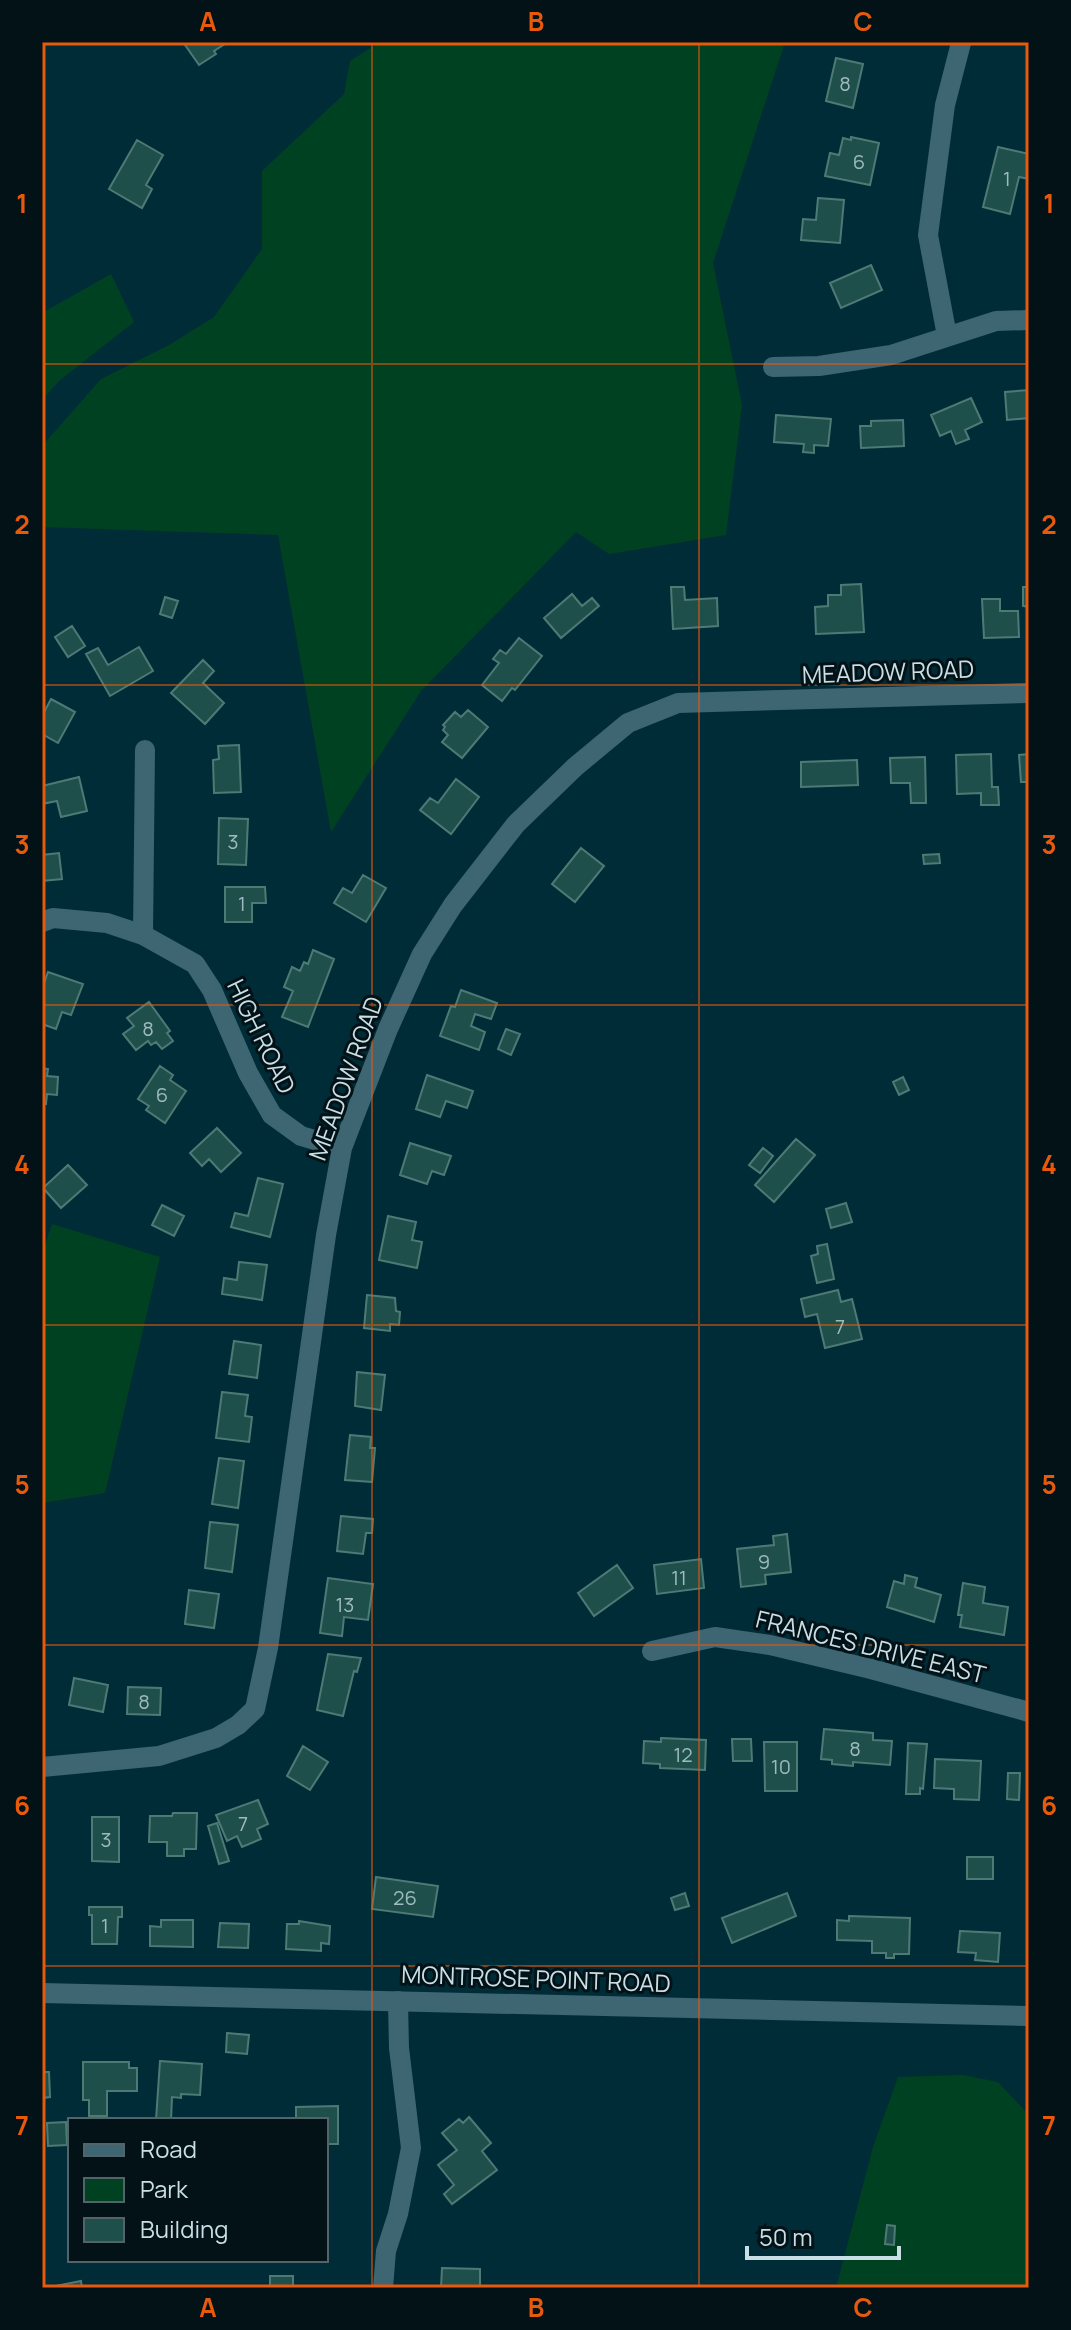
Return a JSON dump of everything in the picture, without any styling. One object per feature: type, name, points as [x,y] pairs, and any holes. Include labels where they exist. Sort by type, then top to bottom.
[{"type":"street","points":[[947,336],[928,235],[945,105],[961,43]]},
{"type":"street","points":[[773,367],[819,366],[891,355],[996,321],[1029,320]]},
{"type":"street","name":"MEADOW ROAD","points":[[42,1767],[159,1756],[216,1738],[238,1725],[255,1709],[268,1648],[326,1235],[342,1148],[388,1029],[422,954],[453,905],[516,824],[575,767],[628,723],[678,703],[1029,693]]},
{"type":"street","points":[[143,935],[145,750]]},
{"type":"street","name":"HIGH ROAD","points":[[42,922],[53,918],[107,923],[143,935],[195,964],[212,990],[248,1073],[272,1115],[301,1136],[342,1148]]},
{"type":"street","name":"FRANCES DRIVE EAST","points":[[652,1651],[715,1637],[770,1645],[1029,1712]]},
{"type":"street","name":"MONTROSE POINT ROAD","points":[[42,1993],[1029,2016]]},
{"type":"street","points":[[383,2288],[386,2251],[398,2214],[411,2148],[399,2048],[398,2001]]},
{"type":"green space","points":[[380,42],[785,42],[713,263],[742,405],[726,535],[609,554],[576,532],[421,691],[331,832],[278,535],[42,527],[42,446],[101,379],[169,345],[214,317],[262,249],[262,171],[344,94],[350,61]]},
{"type":"green space","points":[[111,274],[134,322],[59,381],[42,400],[42,313]]},
{"type":"green space","points":[[52,1224],[160,1257],[105,1493],[42,1503],[42,1254]]},
{"type":"green space","points":[[963,2075],[998,2082],[1029,2115],[1029,2288],[836,2288],[873,2147],[898,2077]]},
{"type":"building","points":[[183,42],[228,42],[199,65]]},
{"type":"building","points":[[836,58],[863,64],[853,108],[826,101]]},
{"type":"building","points":[[851,137],[879,143],[870,185],[825,176],[830,153],[839,155],[843,138],[851,140]]},
{"type":"building","points":[[137,140],[163,155],[146,185],[152,189],[142,208],[109,189]]},
{"type":"building","points":[[998,147],[1029,154],[1029,179],[1019,177],[1010,214],[983,207]]},
{"type":"building","points":[[818,198],[844,200],[840,243],[801,240],[803,219],[816,220]]},
{"type":"building","points":[[871,265],[882,290],[841,308],[830,283]]},
{"type":"building","points":[[1029,390],[1029,418],[1007,420],[1005,392]]},
{"type":"building","points":[[971,398],[982,422],[965,430],[969,439],[956,444],[951,431],[940,436],[931,415]]},
{"type":"building","points":[[776,415],[831,419],[828,446],[814,445],[814,453],[803,452],[804,444],[774,442]]},
{"type":"building","points":[[903,420],[904,446],[861,448],[860,426],[871,426],[871,421]]},
{"type":"building","points":[[861,584],[864,632],[816,634],[815,607],[828,606],[828,595],[841,595],[841,585]]},
{"type":"building","points":[[671,587],[684,587],[685,600],[717,598],[718,626],[673,629]]},
{"type":"building","points":[[1023,587],[1029,587],[1029,607],[1023,606]]},
{"type":"building","points":[[572,594],[582,606],[592,598],[599,606],[561,638],[544,618]]},
{"type":"building","points":[[165,597],[178,601],[172,618],[160,614]]},
{"type":"building","points":[[982,599],[1000,599],[1000,611],[1018,611],[1019,637],[984,638]]},
{"type":"building","points":[[72,626],[85,646],[68,657],[55,637]]},
{"type":"building","points":[[519,638],[542,656],[515,690],[512,688],[502,701],[482,685],[499,663],[493,659],[500,650],[506,654]]},
{"type":"building","points":[[139,647],[153,671],[110,696],[86,654],[98,648],[108,665]]},
{"type":"building","points":[[203,660],[214,671],[203,683],[224,703],[205,724],[171,693]]},
{"type":"building","points":[[51,699],[75,712],[58,743],[42,734],[42,716]]},
{"type":"building","points":[[468,710],[488,727],[462,758],[442,742],[448,735],[443,725],[455,712],[461,717]]},
{"type":"building","points":[[239,745],[241,792],[214,793],[213,760],[219,759],[218,746]]},
{"type":"building","points":[[991,754],[992,787],[998,787],[999,805],[981,805],[981,793],[957,794],[956,755]]},
{"type":"building","points":[[1029,754],[1029,782],[1021,782],[1019,755]]},
{"type":"building","points":[[925,757],[926,803],[911,803],[910,783],[891,783],[890,758]]},
{"type":"building","points":[[857,760],[858,785],[801,787],[801,762]]},
{"type":"building","points":[[79,777],[87,811],[61,817],[57,801],[42,804],[42,786]]},
{"type":"building","points":[[456,779],[479,797],[451,834],[420,810],[430,798],[438,803]]},
{"type":"building","points":[[219,818],[248,819],[246,865],[218,864]]},
{"type":"building","points":[[581,848],[604,866],[575,902],[552,884]]},
{"type":"building","points":[[59,853],[62,879],[42,881],[42,855]]},
{"type":"building","points":[[939,854],[940,863],[924,864],[923,855]]},
{"type":"building","points":[[363,875],[386,888],[366,922],[334,903],[343,888],[352,893]]},
{"type":"building","points":[[225,887],[265,887],[266,903],[252,903],[252,922],[225,922]]},
{"type":"building","points":[[313,950],[334,959],[308,1027],[282,1017],[293,991],[284,987],[292,967],[300,971],[304,962],[308,964]]},
{"type":"building","points":[[48,972],[83,984],[71,1015],[62,1012],[56,1029],[42,1024],[42,989]]},
{"type":"building","points":[[461,990],[497,1003],[491,1019],[475,1014],[471,1026],[485,1032],[479,1050],[440,1036],[451,1006],[455,1007]]},
{"type":"building","points":[[149,1002],[170,1031],[167,1033],[173,1041],[162,1049],[156,1042],[151,1045],[148,1041],[136,1050],[123,1034],[134,1026],[127,1018]]},
{"type":"building","points":[[506,1029],[520,1034],[511,1055],[498,1049]]},
{"type":"building","points":[[160,1066],[173,1075],[170,1080],[186,1091],[165,1123],[146,1110],[149,1106],[138,1099]]},
{"type":"building","points":[[42,1068],[48,1069],[47,1076],[58,1077],[57,1095],[47,1094],[46,1104],[42,1103]]},
{"type":"building","points":[[427,1075],[473,1091],[467,1108],[446,1101],[440,1117],[416,1109]]},
{"type":"building","points":[[903,1077],[909,1090],[899,1095],[893,1082]]},
{"type":"building","points":[[217,1128],[241,1153],[221,1172],[209,1159],[202,1166],[190,1153]]},
{"type":"building","points":[[796,1139],[815,1155],[774,1202],[755,1185]]},
{"type":"building","points":[[410,1143],[451,1156],[444,1175],[432,1171],[427,1184],[400,1175]]},
{"type":"building","points":[[763,1148],[773,1156],[760,1173],[749,1165]]},
{"type":"building","points":[[68,1165],[87,1185],[61,1208],[43,1188]]},
{"type":"building","points":[[258,1178],[283,1184],[270,1237],[231,1227],[235,1213],[248,1216]]},
{"type":"building","points":[[846,1203],[852,1222],[831,1228],[826,1209]]},
{"type":"building","points":[[162,1205],[184,1216],[174,1236],[152,1225]]},
{"type":"building","points":[[388,1216],[416,1222],[412,1240],[422,1242],[417,1268],[379,1260]]},
{"type":"building","points":[[827,1244],[834,1279],[817,1283],[811,1256],[818,1254],[817,1246]]},
{"type":"building","points":[[239,1262],[267,1265],[262,1300],[222,1294],[224,1278],[237,1280]]},
{"type":"building","points":[[838,1290],[841,1302],[852,1299],[862,1339],[825,1348],[817,1314],[805,1317],[801,1299]]},
{"type":"building","points":[[367,1295],[395,1298],[396,1311],[400,1312],[399,1325],[390,1324],[390,1331],[364,1328]]},
{"type":"building","points":[[234,1341],[261,1345],[257,1378],[229,1374]]},
{"type":"building","points":[[357,1372],[385,1375],[381,1410],[355,1406]]},
{"type":"building","points":[[222,1392],[248,1395],[245,1416],[252,1417],[249,1442],[216,1438]]},
{"type":"building","points":[[350,1435],[371,1437],[370,1448],[375,1448],[372,1482],[345,1480]]},
{"type":"building","points":[[219,1458],[244,1461],[238,1508],[212,1504]]},
{"type":"building","points":[[341,1516],[373,1519],[372,1533],[366,1533],[363,1554],[337,1551]]},
{"type":"building","points":[[210,1522],[238,1525],[232,1572],[205,1568]]},
{"type":"building","points":[[787,1534],[791,1572],[765,1575],[766,1584],[741,1587],[737,1549],[774,1545],[773,1536]]},
{"type":"building","points":[[701,1559],[704,1588],[657,1594],[654,1565]]},
{"type":"building","points":[[617,1565],[633,1588],[594,1616],[578,1593]]},
{"type":"building","points":[[905,1575],[917,1578],[915,1587],[941,1595],[934,1622],[887,1607],[894,1581],[904,1584]]},
{"type":"building","points":[[328,1578],[373,1584],[368,1620],[344,1617],[342,1636],[320,1633]]},
{"type":"building","points":[[963,1583],[985,1587],[983,1603],[1008,1607],[1004,1635],[960,1627],[962,1615],[958,1615]]},
{"type":"building","points":[[189,1590],[219,1594],[214,1628],[185,1624]]},
{"type":"building","points":[[328,1654],[361,1658],[357,1672],[354,1671],[343,1716],[317,1710]]},
{"type":"building","points":[[74,1678],[108,1685],[103,1712],[69,1705]]},
{"type":"building","points":[[128,1687],[161,1688],[160,1715],[127,1714]]},
{"type":"building","points":[[824,1729],[873,1733],[873,1740],[892,1741],[890,1765],[853,1762],[853,1766],[832,1764],[832,1760],[821,1759]]},
{"type":"building","points":[[661,1738],[706,1740],[705,1770],[660,1768],[660,1764],[643,1763],[644,1741],[661,1742]]},
{"type":"building","points":[[732,1739],[751,1739],[752,1761],[733,1761]]},
{"type":"building","points":[[764,1742],[797,1742],[797,1791],[765,1791]]},
{"type":"building","points":[[908,1743],[927,1744],[920,1794],[906,1794]]},
{"type":"building","points":[[303,1746],[328,1762],[310,1790],[287,1776]]},
{"type":"building","points":[[935,1759],[981,1761],[979,1800],[954,1799],[954,1789],[934,1788]]},
{"type":"building","points":[[1008,1773],[1020,1773],[1019,1800],[1007,1799]]},
{"type":"building","points":[[258,1800],[268,1824],[257,1829],[261,1839],[242,1847],[237,1836],[227,1841],[216,1815]]},
{"type":"building","points":[[173,1813],[197,1813],[196,1849],[184,1849],[184,1856],[167,1856],[167,1842],[149,1842],[150,1816],[172,1816]]},
{"type":"building","points":[[92,1817],[119,1817],[119,1862],[92,1861]]},
{"type":"building","points":[[217,1823],[229,1861],[219,1864],[208,1826]]},
{"type":"building","points":[[967,1857],[993,1857],[993,1879],[967,1879]]},
{"type":"building","points":[[376,1877],[438,1886],[433,1917],[372,1909]]},
{"type":"building","points":[[685,1893],[689,1906],[675,1910],[671,1898]]},
{"type":"building","points":[[787,1893],[796,1916],[732,1943],[722,1918]]},
{"type":"building","points":[[89,1907],[122,1907],[122,1917],[118,1917],[117,1944],[92,1944]]},
{"type":"building","points":[[849,1916],[910,1918],[909,1954],[894,1954],[894,1958],[886,1958],[886,1953],[872,1953],[872,1941],[837,1940],[837,1920],[849,1921]]},
{"type":"building","points":[[161,1920],[193,1920],[193,1947],[150,1946],[150,1926],[161,1927]]},
{"type":"building","points":[[299,1921],[330,1926],[329,1944],[321,1943],[321,1951],[286,1949],[287,1924],[299,1924]]},
{"type":"building","points":[[220,1923],[249,1924],[248,1948],[218,1947]]},
{"type":"building","points":[[960,1931],[1000,1933],[998,1962],[975,1960],[976,1953],[958,1952]]},
{"type":"building","points":[[227,2033],[249,2035],[247,2054],[226,2052]]},
{"type":"building","points":[[160,2061],[202,2064],[200,2095],[172,2097],[171,2118],[156,2118]]},
{"type":"building","points":[[83,2062],[129,2062],[129,2068],[137,2068],[137,2091],[107,2091],[107,2116],[89,2116],[89,2100],[83,2100]]},
{"type":"building","points":[[42,2072],[49,2072],[50,2097],[42,2098]]},
{"type":"building","points":[[338,2106],[338,2144],[328,2144],[328,2118],[296,2118],[296,2107]]},
{"type":"building","points":[[469,2117],[491,2143],[482,2151],[497,2170],[452,2204],[444,2194],[454,2185],[438,2165],[457,2150],[442,2133],[459,2119],[463,2123]]},
{"type":"building","points":[[66,2122],[67,2145],[48,2146],[47,2123]]},
{"type":"building","points":[[887,2225],[895,2226],[894,2245],[885,2244]]},
{"type":"building","points":[[442,2268],[480,2269],[480,2288],[441,2288]]},
{"type":"building","points":[[270,2276],[293,2276],[293,2288],[270,2288]]},
{"type":"building","points":[[81,2281],[82,2288],[55,2288],[55,2286]]}]
